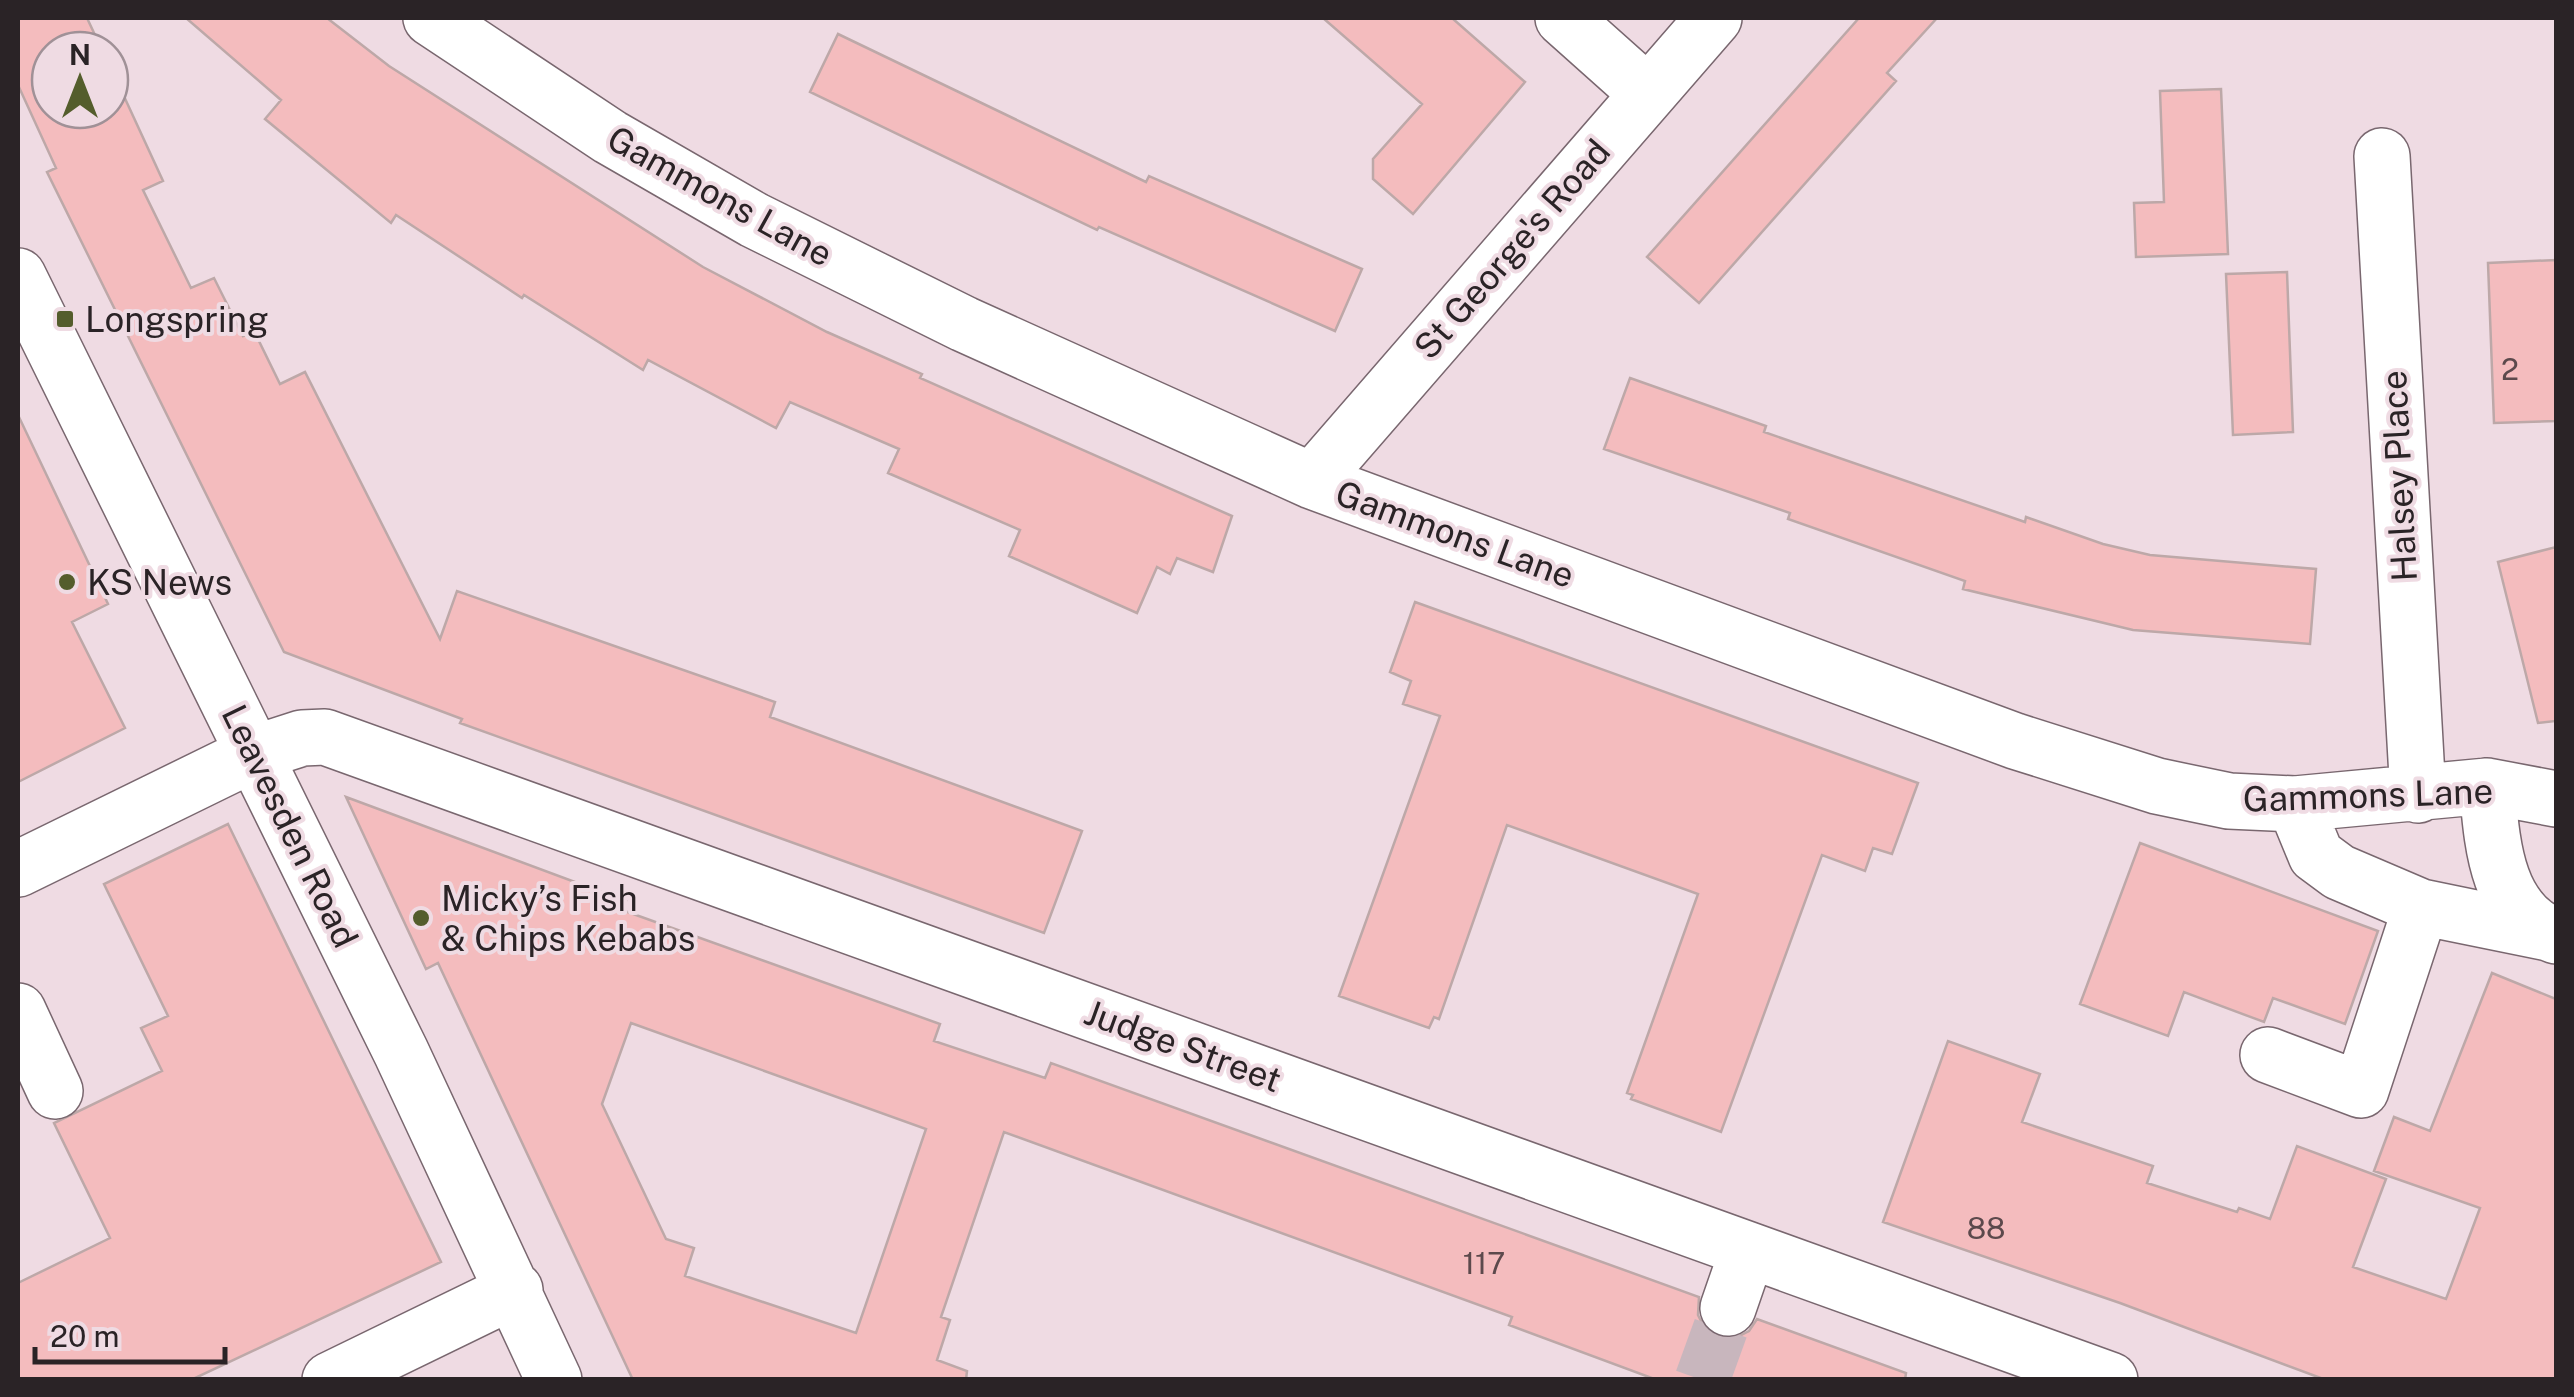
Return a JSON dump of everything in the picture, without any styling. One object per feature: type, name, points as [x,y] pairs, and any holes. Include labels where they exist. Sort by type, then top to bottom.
[{"type":"street","name":"Gammons Lane","points":[[431,18],[610,137],[754,220],[964,324],[1312,481],[2015,741],[2157,786],[2229,801],[2295,804],[2487,786],[2556,798]]},
{"type":"street","points":[[1564,18],[1647,93]]},
{"type":"street","name":"St George's Road","points":[[1312,481],[1714,18]]},
{"type":"street","name":"Halsey Place","points":[[2382,156],[2418,795]]},
{"type":"street","name":"Leavesden Road","points":[[18,276],[255,754],[515,1290],[554,1380]]},
{"type":"street","name":"Judge Street","points":[[18,868],[255,754],[302,738],[325,736],[2110,1380]]},
{"type":"street","points":[[2552,935],[2524,914],[2507,891],[2493,855],[2487,786],[2556,757]]},
{"type":"street","points":[[2295,804],[2316,855],[2339,872],[2421,907],[2552,935]]},
{"type":"street","points":[[2268,1055],[2361,1090],[2421,907]]},
{"type":"street","points":[[18,1010],[55,1090]]},
{"type":"street","points":[[1728,1308],[1748,1250]]},
{"type":"street","points":[[330,1380],[515,1290]]},
{"type":"building","points":[[18,18],[87,18],[93,30],[30,30],[30,111],[18,85]]},
{"type":"building","points":[[186,18],[327,18],[389,66],[703,267],[827,332],[922,374],[920,378],[1232,516],[1213,572],[1177,558],[1170,574],[1157,567],[1137,613],[1009,556],[1020,530],[888,473],[899,449],[790,402],[776,428],[648,360],[643,370],[524,295],[522,298],[396,215],[391,223],[265,119],[281,100]]},
{"type":"building","points":[[1323,18],[1452,18],[1525,82],[1413,214],[1373,179],[1373,159],[1422,104]]},
{"type":"building","points":[[1859,18],[1937,18],[1887,73],[1896,81],[1699,303],[1647,257]]},
{"type":"building","points":[[838,34],[1146,182],[1149,176],[1362,269],[1335,331],[1099,227],[1097,230],[810,92]]},
{"type":"building","points":[[2221,89],[2228,254],[2136,257],[2134,203],[2164,202],[2160,91]]},
{"type":"building","points":[[130,109],[163,181],[143,190],[191,288],[214,278],[243,336],[254,331],[280,384],[305,372],[440,639],[457,591],[775,702],[770,717],[1082,831],[1044,933],[460,723],[462,719],[284,652],[47,172],[56,168],[39,130],[130,130]]},
{"type":"building","points":[[2556,260],[2556,421],[2494,423],[2488,263]]},
{"type":"building","points":[[2287,272],[2293,432],[2233,435],[2226,274]]},
{"type":"building","points":[[1630,378],[1766,426],[1764,432],[2025,522],[2026,517],[2103,544],[2150,555],[2316,569],[2310,644],[2133,630],[1963,589],[1965,581],[1788,519],[1790,513],[1604,449]]},
{"type":"building","points":[[18,415],[108,604],[72,622],[125,728],[18,782]]},
{"type":"building","points":[[2556,547],[2556,721],[2538,723],[2498,562]]},
{"type":"building","points":[[1415,602],[1918,783],[1892,854],[1873,848],[1865,871],[1822,855],[1721,1132],[1631,1099],[1633,1095],[1627,1093],[1698,894],[1507,825],[1439,1019],[1434,1017],[1429,1028],[1339,996],[1440,716],[1403,704],[1411,681],[1390,672]]},
{"type":"building","points":[[346,797],[626,901],[622,910],[940,1024],[934,1041],[1045,1078],[1051,1063],[1699,1297],[1698,1315],[1705,1329],[1717,1337],[1735,1338],[1749,1331],[1757,1319],[1906,1373],[1905,1380],[1657,1380],[1509,1325],[1512,1317],[1004,1132],[941,1317],[950,1320],[937,1360],[967,1371],[966,1380],[633,1380],[438,963],[426,969]],"holes":[[[631,1023],[926,1129],[856,1333],[685,1276],[694,1248],[666,1239],[602,1104]]]},
{"type":"building","points":[[228,824],[441,1262],[191,1380],[18,1380],[18,1283],[110,1238],[54,1123],[162,1071],[141,1028],[168,1016],[104,884]]},
{"type":"building","points":[[2140,843],[2378,931],[2345,1024],[2273,998],[2264,1022],[2184,992],[2168,1036],[2080,1004]]},
{"type":"building","points":[[2492,973],[2556,999],[2556,1380],[2326,1380],[2120,1303],[1883,1222],[1948,1041],[2040,1074],[2022,1122],[2153,1166],[2147,1183],[2237,1212],[2239,1208],[2270,1219],[2297,1146],[2386,1179],[2353,1267],[2446,1299],[2480,1208],[2374,1171],[2394,1117],[2430,1131]]},
{"type":"tunnel","points":[[1702,1380],[1728,1308]]},
{"type":"place","name":"Longspring","points":[[65,319]]},
{"type":"place","name":"KS News","points":[[67,582]]},
{"type":"place","name":"Micky’s Fish & Chips Kebabs","points":[[421,918]]}]
